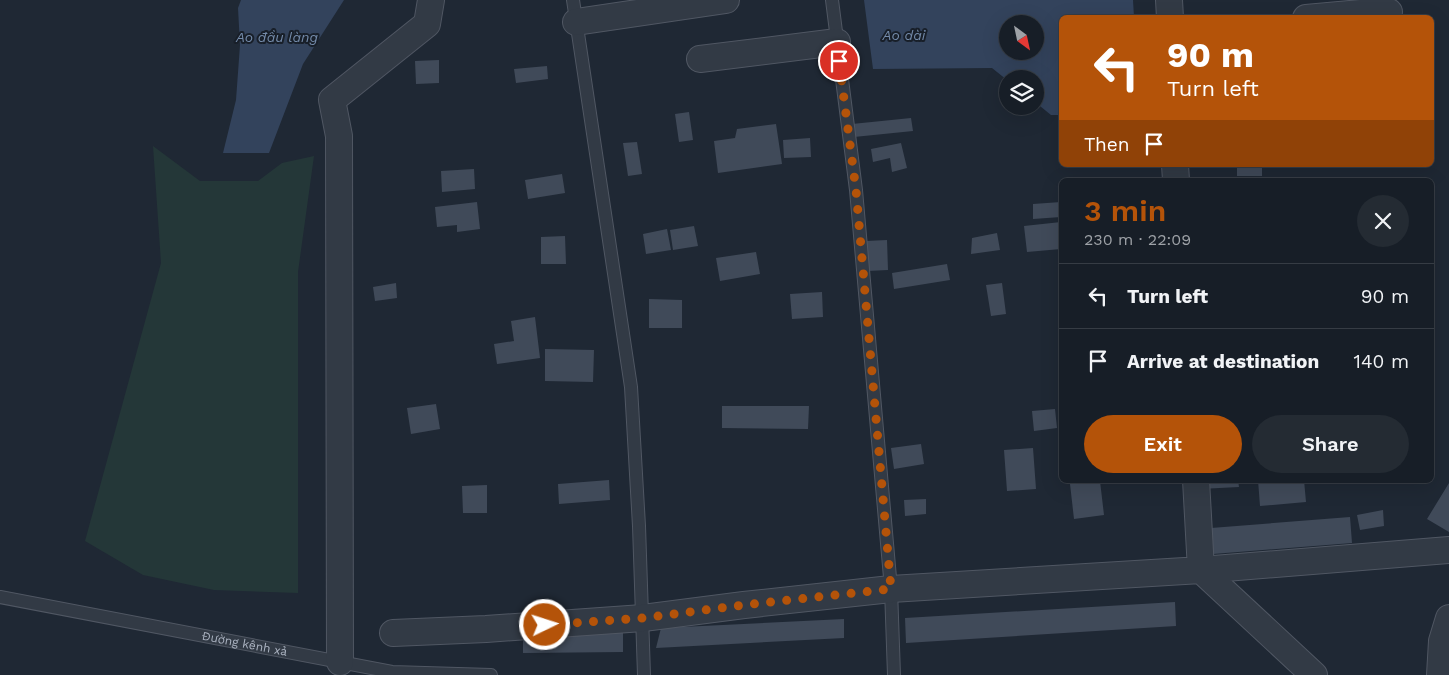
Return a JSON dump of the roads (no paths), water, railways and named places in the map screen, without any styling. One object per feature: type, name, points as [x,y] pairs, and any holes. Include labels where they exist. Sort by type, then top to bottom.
[{"type":"street","points":[[340,662],[339,136],[332,100],[427,24],[430,0]]},
{"type":"street","points":[[575,11],[726,0]]},
{"type":"street","points":[[1169,0],[1170,15]]},
{"type":"street","points":[[1339,15],[1389,12]]},
{"type":"street","points":[[700,58],[837,42]]},
{"type":"street","points":[[1196,483],[1202,570],[1314,675]]},
{"type":"street","points":[[393,633],[486,629],[643,618],[891,589],[1202,570],[1449,550]]},
{"type":"street","points":[[1440,675],[1442,641],[1449,618]]},
{"type":"lane","points":[[832,0],[856,190],[891,589],[894,675]]},
{"type":"lane","points":[[575,11],[631,387],[639,526],[644,675]]},
{"type":"lane","name":"Đường kênh xả","points":[[0,597],[392,672],[491,675]]},
{"type":"water","name":"Ao đầu làng","points":[[241,0],[344,0],[303,64],[269,153],[223,153],[236,100],[240,45],[238,8]]},
{"type":"water","name":"Ao dài","points":[[864,0],[1133,0],[1134,15],[1059,15],[1059,115],[1051,115],[1044,109],[1044,70],[999,70],[999,74],[992,68],[873,69]]}]
